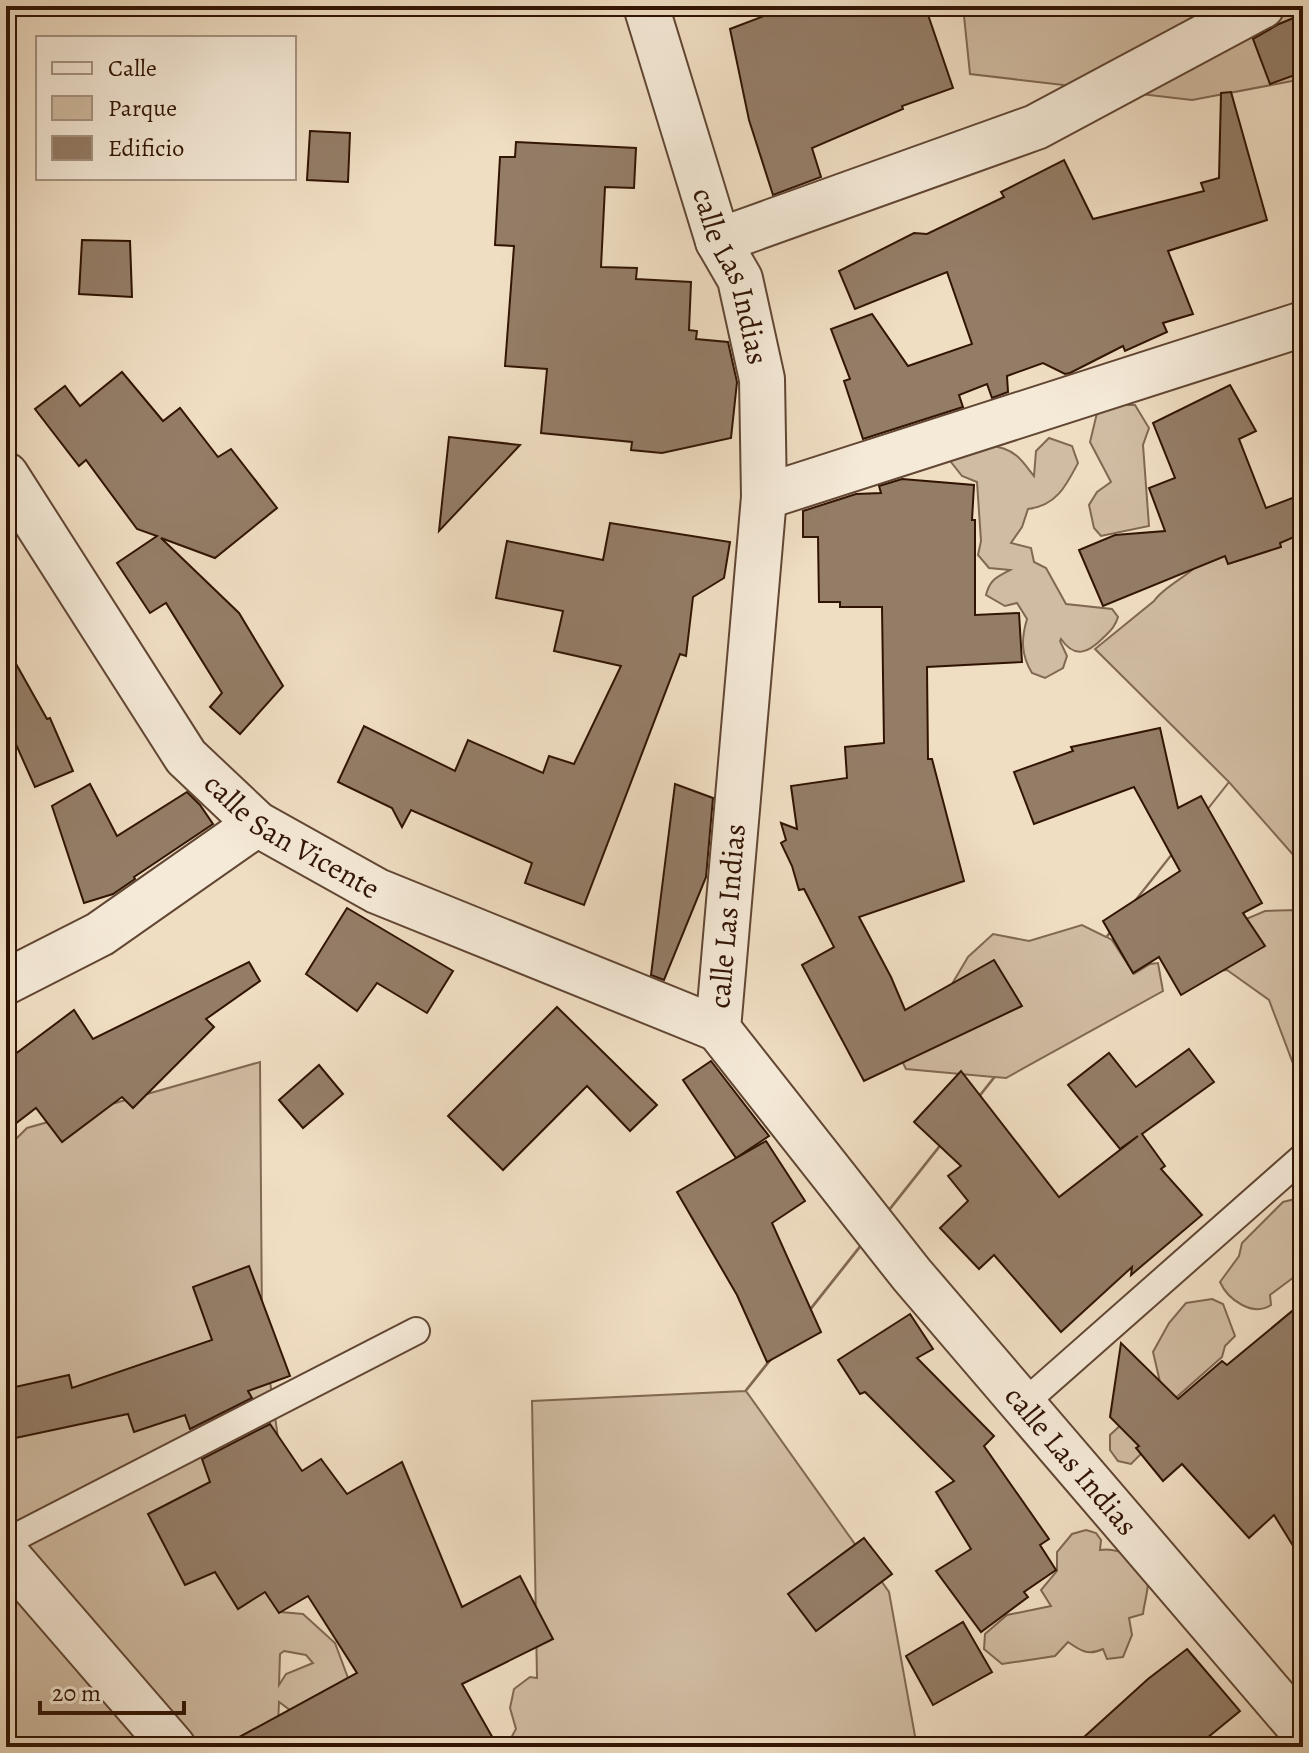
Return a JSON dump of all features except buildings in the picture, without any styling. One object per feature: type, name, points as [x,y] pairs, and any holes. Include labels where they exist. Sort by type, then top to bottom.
[{"type":"street","name":"calle Las Indias","points":[[646,6],[718,241],[740,279],[762,379],[764,497],[718,1029],[912,1275],[1303,1731]]},
{"type":"street","points":[[718,241],[1036,127],[1262,6]]},
{"type":"street","points":[[764,497],[1303,324]]},
{"type":"street","name":"calle San Vicente","points":[[6,475],[186,757],[257,824],[377,891],[718,1029]]},
{"type":"street","points":[[6,982],[100,934],[257,824]]},
{"type":"street","points":[[6,1554],[173,1747]]},
{"type":"lane","points":[[1023,1404],[1303,1157]]},
{"type":"lane","points":[[6,1542],[416,1331]]},
{"type":"green space","points":[[963,6],[1303,6],[1303,79],[1192,100],[970,74]]},
{"type":"green space","points":[[1113,405],[1135,405],[1149,428],[1143,445],[1149,526],[1101,536],[1094,528],[1089,505],[1097,492],[1111,482],[1090,442],[1097,413]]},
{"type":"green space","points":[[1049,438],[1072,446],[1078,463],[1053,499],[1028,509],[1022,527],[1011,543],[1031,548],[1034,562],[1046,568],[1066,604],[1112,609],[1118,617],[1110,631],[1082,652],[1071,649],[1061,639],[1067,656],[1063,668],[1045,678],[1032,673],[1026,660],[1023,640],[1027,619],[1017,603],[1005,606],[986,595],[992,582],[1010,570],[989,568],[978,555],[981,541],[977,482],[962,476],[951,462],[964,451],[992,446],[1017,456],[1034,476],[1036,451]]},
{"type":"green space","points":[[1303,501],[1303,866],[1229,782],[1095,649],[1192,570],[1192,565]]},
{"type":"green space","points":[[1229,782],[1107,937],[1134,974],[1150,964],[1158,963],[1163,991],[1006,1078],[995,1077],[746,1391],[889,1592],[917,1747],[506,1747],[516,1729],[510,1708],[514,1689],[530,1677],[537,1678],[532,1401],[745,1391],[994,1077],[906,1069],[892,1041],[939,1006],[968,957],[993,934],[1029,941],[1082,925],[1106,937]]},
{"type":"green space","points":[[1296,910],[1299,945],[1294,985],[1303,993],[1303,1107],[1300,1082],[1269,1000],[1227,970],[1196,972],[1232,925],[1265,911]]},
{"type":"green space","points":[[260,1062],[262,1325],[284,1480],[281,1612],[303,1614],[335,1643],[351,1686],[290,1710],[279,1702],[277,1747],[6,1747],[6,1149],[27,1128]],"holes":[[[284,1651],[306,1655],[313,1663],[286,1674],[279,1685],[280,1654]]]},
{"type":"green space","points":[[1303,1197],[1303,1280],[1294,1277],[1270,1295],[1271,1305],[1264,1308],[1242,1305],[1229,1295],[1220,1282],[1239,1256],[1242,1243],[1283,1202]]},
{"type":"green space","points":[[1212,1299],[1223,1304],[1235,1336],[1225,1346],[1222,1357],[1170,1403],[1141,1454],[1131,1464],[1118,1461],[1110,1450],[1110,1435],[1136,1411],[1160,1382],[1153,1352],[1169,1323],[1186,1303]]},
{"type":"green space","points":[[1086,1530],[1096,1533],[1101,1540],[1100,1550],[1131,1557],[1147,1574],[1143,1614],[1129,1618],[1132,1635],[1123,1657],[1107,1659],[1103,1649],[1085,1652],[1068,1642],[1055,1656],[1002,1664],[984,1649],[985,1634],[1007,1615],[1051,1606],[1041,1590],[1057,1571],[1057,1552],[1072,1534]]}]
